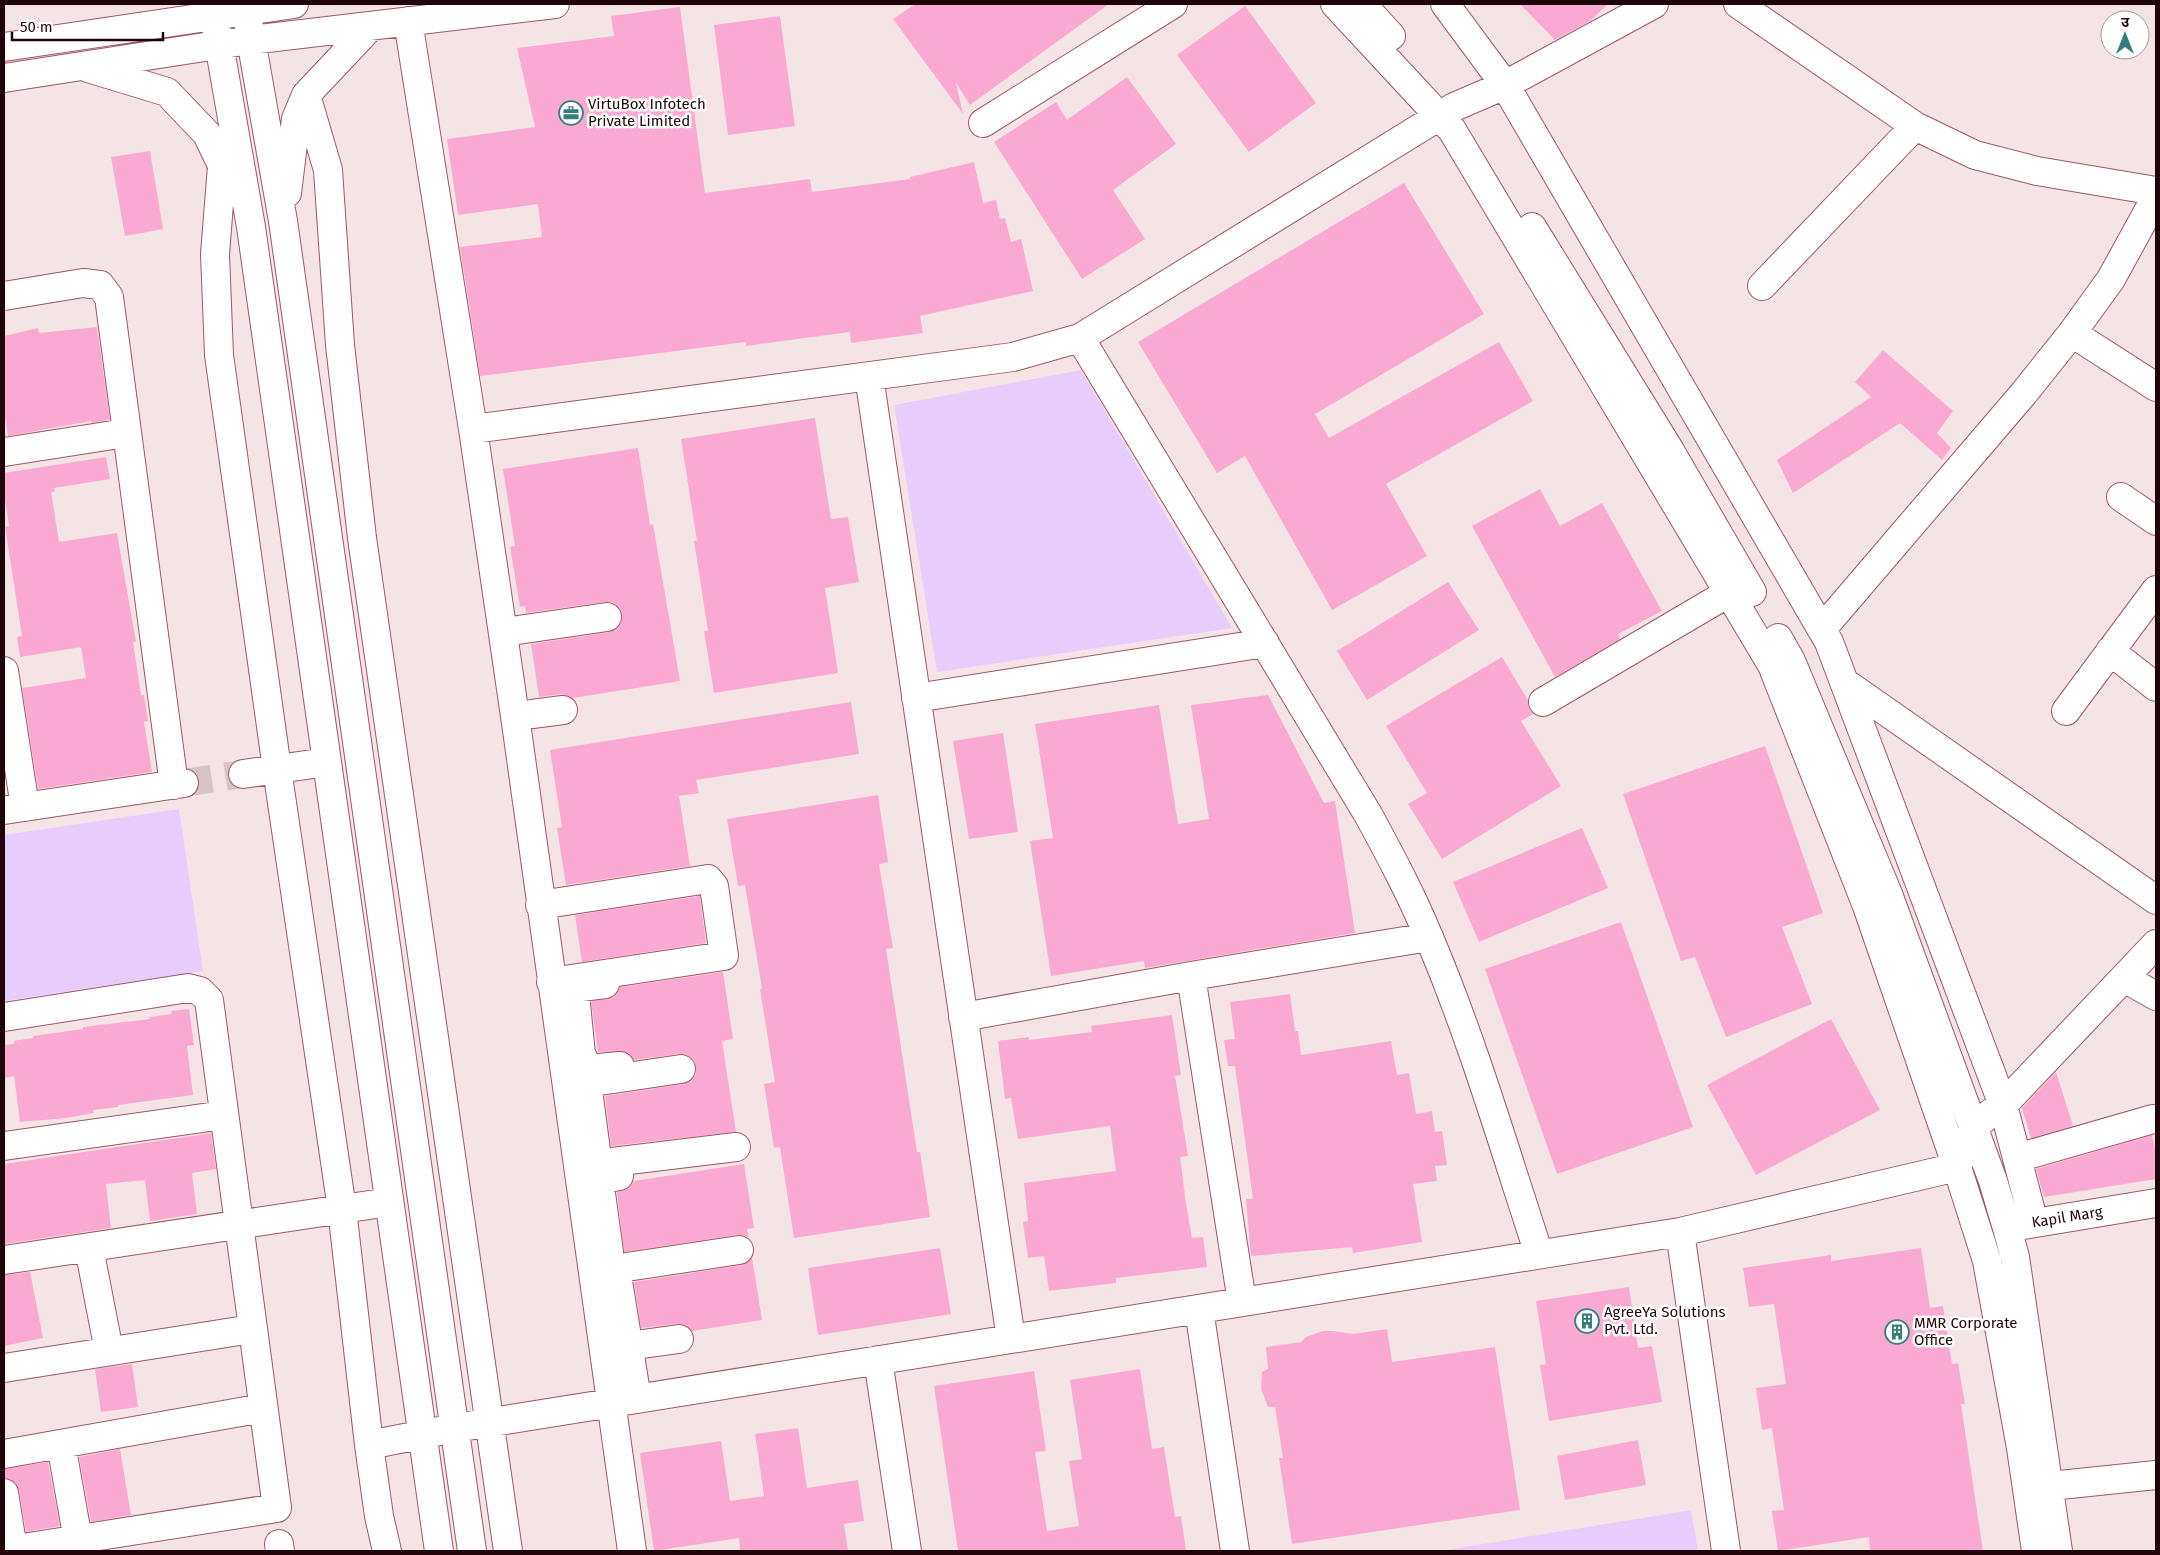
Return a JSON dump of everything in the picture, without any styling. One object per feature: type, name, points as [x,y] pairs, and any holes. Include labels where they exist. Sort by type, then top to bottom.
[{"type":"street","points":[[4,47],[197,13],[246,11],[294,4]]},
{"type":"street","points":[[4,78],[250,40],[555,4]]},
{"type":"street","points":[[983,123],[1172,4]]},
{"type":"street","points":[[1335,4],[1447,111],[1468,123],[1669,449],[1791,661],[1888,894],[1993,1181],[2015,1257],[2038,1488],[2036,1551]]},
{"type":"street","points":[[1362,4],[1447,111],[1452,130],[1772,665],[1867,906],[1979,1235],[1987,1261],[2038,1488],[2058,1551]]},
{"type":"street","points":[[1445,4],[1505,85],[1829,642],[2003,1106],[2034,1223]]},
{"type":"street","points":[[473,429],[1013,357],[1080,338],[1447,111],[1505,85],[1654,4]]},
{"type":"street","points":[[1738,4],[1915,126],[1975,155],[2038,171],[2156,191]]},
{"type":"street","points":[[246,11],[283,221],[472,1551]]},
{"type":"street","points":[[197,13],[218,45],[251,227],[439,1551]]},
{"type":"street","points":[[408,21],[490,547],[524,718],[540,904],[560,991],[572,1055],[587,1160],[600,1184],[624,1401],[632,1551]]},
{"type":"street","points":[[283,221],[296,119],[306,95],[371,26]]},
{"type":"street","points":[[81,66],[167,92],[207,134],[251,227]]},
{"type":"street","points":[[306,95],[328,170],[340,345],[362,538],[508,1551]]},
{"type":"street","points":[[1762,286],[1915,126]]},
{"type":"street","points":[[222,166],[215,254],[219,355],[277,769],[342,1210],[369,1445],[379,1516],[387,1551]]},
{"type":"street","points":[[1822,629],[2024,393],[2072,333],[2111,278],[2156,197]]},
{"type":"street","points":[[4,296],[83,282],[100,284],[109,297],[126,433],[179,784],[14,809],[4,671]]},
{"type":"street","points":[[2072,333],[2156,387]]},
{"type":"street","points":[[1080,338],[1369,816],[1406,885],[1429,937],[1459,1014],[1539,1254]]},
{"type":"street","points":[[869,376],[1010,1339]]},
{"type":"street","points":[[4,452],[126,433]]},
{"type":"street","points":[[2121,497],[2156,521]]},
{"type":"street","points":[[2066,711],[2156,590]]},
{"type":"street","points":[[1543,702],[1730,592]]},
{"type":"street","points":[[507,625],[608,617]]},
{"type":"street","points":[[916,698],[1265,643]]},
{"type":"street","points":[[2110,651],[2156,688]]},
{"type":"street","points":[[1844,682],[2156,900]]},
{"type":"street","points":[[524,718],[563,710]]},
{"type":"street","points":[[243,774],[326,762]]},
{"type":"street","points":[[540,904],[708,879],[714,886],[724,956],[560,991]]},
{"type":"street","points":[[963,1017],[1191,976],[1429,937]]},
{"type":"street","points":[[1957,1167],[1973,1127],[1987,1114],[2003,1106],[2156,944]]},
{"type":"street","points":[[560,991],[686,972]]},
{"type":"street","points":[[1191,976],[1242,1302]]},
{"type":"street","points":[[2124,978],[2156,996]]},
{"type":"street","points":[[4,1016],[188,988],[200,991],[209,1000],[277,1508],[8,1550],[4,1493]]},
{"type":"street","points":[[572,1055],[589,1069],[620,1066]]},
{"type":"street","points":[[577,1092],[593,1082],[681,1069]]},
{"type":"street","points":[[4,1146],[224,1114]]},
{"type":"street","points":[[2016,1158],[2152,1119],[2156,1120]]},
{"type":"street","points":[[587,1160],[604,1163],[736,1147]]},
{"type":"street","points":[[369,1445],[455,1428],[1680,1232],[1957,1167]]},
{"type":"street","points":[[4,1260],[389,1202]]},
{"type":"street","name":"Kapil Marg","points":[[1979,1235],[2034,1223],[2156,1203]]},
{"type":"street","points":[[1680,1232],[1726,1551]]},
{"type":"street","points":[[89,1248],[109,1351]]},
{"type":"street","points":[[624,1401],[628,1346],[617,1275],[620,1268],[739,1250]]},
{"type":"street","points":[[1199,1309],[1235,1551]]},
{"type":"street","points":[[4,1368],[252,1329]]},
{"type":"street","points":[[628,1346],[679,1338]]},
{"type":"street","points":[[878,1360],[907,1551]]},
{"type":"street","points":[[4,1454],[263,1408]]},
{"type":"street","points":[[61,1444],[78,1540]]},
{"type":"street","points":[[2038,1488],[2156,1474]]},
{"type":"shaded area","points":[[1081,370],[1232,628],[937,672],[894,405]]},
{"type":"shaded area","points":[[179,809],[203,971],[4,1001],[4,835]]},
{"type":"shaded area","points":[[1691,1510],[1698,1551],[1440,1551]]},
{"type":"building","points":[[915,4],[1109,4],[970,105],[956,83],[963,114],[893,19]]},
{"type":"building","points":[[1520,4],[1608,4],[1590,21],[1555,40]]},
{"type":"building","points":[[1245,6],[1316,103],[1249,152],[1177,55]]},
{"type":"building","points":[[680,7],[705,193],[810,179],[812,192],[910,179],[910,177],[974,162],[983,203],[996,200],[1000,219],[1005,218],[1011,242],[1021,239],[1033,291],[920,316],[923,333],[851,343],[850,332],[746,346],[746,342],[480,376],[460,247],[542,237],[538,204],[458,215],[447,139],[535,127],[517,48],[614,36],[611,16]]},
{"type":"building","points":[[780,16],[795,126],[728,135],[714,25]]},
{"type":"building","points":[[1127,77],[1176,144],[1113,190],[1145,239],[1082,279],[994,142],[1056,102],[1067,120]]},
{"type":"building","points":[[150,151],[163,229],[125,236],[111,157]]},
{"type":"building","points":[[1404,183],[1484,314],[1315,414],[1329,438],[1499,342],[1533,401],[1386,484],[1427,556],[1332,610],[1245,456],[1217,473],[1138,342]]},
{"type":"building","points":[[97,327],[110,420],[91,423],[91,421],[8,436],[4,412],[4,336],[38,328],[39,333]]},
{"type":"building","points":[[1883,350],[1953,411],[1937,433],[1951,448],[1942,460],[1900,423],[1793,493],[1777,460],[1871,397],[1855,382]]},
{"type":"building","points":[[815,418],[831,519],[848,517],[859,582],[825,588],[838,673],[714,693],[704,631],[708,631],[694,541],[697,541],[681,439]]},
{"type":"building","points":[[638,448],[650,525],[653,524],[680,681],[573,698],[561,694],[539,697],[531,644],[610,632],[617,629],[621,623],[622,614],[619,607],[612,602],[526,613],[525,606],[520,607],[510,547],[515,546],[503,469]]},
{"type":"building","points":[[106,457],[110,479],[54,488],[55,492],[51,492],[59,542],[117,533],[136,642],[133,642],[141,695],[144,695],[148,721],[144,722],[152,772],[38,789],[22,688],[86,678],[81,647],[20,657],[17,637],[22,636],[5,527],[9,526],[4,492],[4,473]]},
{"type":"building","points":[[1540,489],[1560,526],[1602,503],[1662,611],[1618,634],[1620,639],[1555,677],[1472,526]]},
{"type":"building","points":[[1448,582],[1479,630],[1367,700],[1337,651]]},
{"type":"building","points":[[1502,657],[1528,700],[1529,709],[1533,714],[1521,721],[1561,786],[1442,859],[1408,804],[1427,793],[1386,726]]},
{"type":"building","points":[[1268,695],[1324,803],[1335,801],[1355,933],[1145,968],[1144,961],[1051,976],[1030,841],[1053,838],[1035,724],[1159,705],[1178,824],[1209,819],[1191,705]]},
{"type":"building","points":[[851,702],[859,754],[696,780],[699,793],[679,796],[690,866],[566,885],[557,828],[562,827],[550,750]]},
{"type":"building","points":[[1003,733],[1018,832],[969,839],[953,741]]},
{"type":"building","points":[[1765,746],[1823,913],[1782,927],[1812,1004],[1726,1037],[1695,957],[1681,961],[1623,794]]},
{"type":"building","points":[[878,795],[888,862],[879,864],[893,948],[886,949],[917,1152],[920,1152],[930,1217],[794,1238],[780,1147],[774,1148],[764,1084],[775,1082],[760,989],[762,989],[745,885],[738,886],[727,819]]},
{"type":"building","points":[[1582,828],[1608,888],[1479,942],[1453,882]]},
{"type":"building","points":[[700,896],[706,943],[582,962],[575,915]]},
{"type":"building","points":[[1621,922],[1693,1127],[1557,1174],[1485,969]]},
{"type":"building","points":[[723,972],[733,1039],[722,1041],[736,1132],[611,1146],[605,1096],[684,1084],[691,1081],[696,1074],[696,1067],[694,1060],[686,1054],[634,1060],[626,1052],[598,1052],[591,1001],[614,997],[620,987]]},
{"type":"building","points":[[1290,994],[1295,1031],[1298,1031],[1301,1055],[1391,1041],[1397,1075],[1409,1073],[1416,1114],[1432,1111],[1435,1132],[1442,1131],[1447,1165],[1435,1166],[1437,1181],[1413,1184],[1422,1242],[1353,1253],[1352,1247],[1251,1256],[1246,1199],[1253,1199],[1235,1066],[1228,1066],[1224,1040],[1235,1039],[1230,1002]]},
{"type":"building","points":[[189,1009],[194,1045],[187,1046],[193,1095],[118,1105],[118,1107],[93,1110],[94,1113],[66,1118],[20,1122],[14,1076],[4,1078],[4,1045],[14,1044],[14,1041],[33,1038],[33,1036],[83,1029],[83,1027],[150,1019],[149,1017],[172,1014],[171,1011]]},
{"type":"building","points":[[1172,1015],[1181,1075],[1175,1076],[1188,1156],[1180,1157],[1186,1204],[1192,1238],[1203,1237],[1207,1267],[1116,1278],[1116,1283],[1049,1291],[1044,1256],[1028,1258],[1023,1222],[1028,1221],[1024,1183],[1116,1171],[1110,1126],[1018,1139],[1011,1098],[1005,1099],[998,1041],[1029,1037],[1029,1040],[1092,1032],[1091,1026]]},
{"type":"building","points":[[1831,1019],[1880,1110],[1756,1175],[1707,1085]]},
{"type":"building","points":[[2056,1072],[2073,1126],[2031,1138],[2022,1108]]},
{"type":"building","points":[[211,1133],[216,1169],[192,1173],[197,1214],[150,1221],[145,1180],[106,1184],[111,1228],[4,1244],[4,1164]]},
{"type":"building","points":[[2152,1135],[2156,1153],[2156,1179],[2044,1197],[2036,1169]]},
{"type":"building","points":[[744,1164],[754,1228],[747,1229],[749,1238],[744,1235],[737,1235],[624,1252],[617,1192],[629,1188],[634,1181]]},
{"type":"building","points":[[940,1248],[951,1314],[818,1335],[808,1268]]},
{"type":"building","points":[[1921,1248],[1930,1308],[1943,1306],[1952,1364],[1958,1363],[1965,1404],[1961,1404],[1983,1551],[1870,1551],[1869,1537],[1778,1551],[1772,1511],[1784,1510],[1772,1428],[1762,1430],[1756,1388],[1786,1384],[1774,1304],[1749,1307],[1743,1268],[1831,1255],[1831,1261]]},
{"type":"building","points":[[752,1258],[762,1320],[692,1331],[685,1325],[677,1324],[641,1328],[634,1282],[741,1265]]},
{"type":"building","points":[[30,1272],[43,1338],[4,1346],[4,1275]]},
{"type":"building","points":[[1629,1287],[1638,1348],[1652,1346],[1662,1402],[1549,1421],[1540,1365],[1546,1364],[1536,1301]]},
{"type":"building","points":[[1387,1329],[1392,1362],[1495,1347],[1520,1510],[1292,1544],[1279,1458],[1283,1458],[1275,1407],[1268,1407],[1261,1389],[1262,1372],[1268,1369],[1266,1347],[1301,1342],[1306,1337],[1323,1331],[1353,1334]]},
{"type":"building","points":[[132,1364],[138,1407],[101,1412],[95,1369]]},
{"type":"building","points":[[1140,1369],[1152,1449],[1164,1447],[1175,1517],[1181,1516],[1186,1551],[958,1551],[934,1386],[1034,1371],[1046,1451],[1035,1452],[1047,1531],[1079,1526],[1069,1461],[1082,1459],[1070,1380]]},
{"type":"building","points":[[798,1428],[807,1488],[858,1480],[864,1521],[844,1524],[848,1551],[740,1551],[739,1538],[654,1551],[640,1453],[721,1441],[730,1501],[764,1496],[755,1434]]},
{"type":"building","points":[[1638,1440],[1646,1485],[1565,1500],[1557,1456]]},
{"type":"building","points":[[120,1449],[131,1515],[91,1522],[79,1457]]},
{"type":"building","points":[[48,1462],[60,1526],[26,1532],[19,1490],[16,1483],[4,1478],[4,1469]]},
{"type":"tunnel","points":[[184,783],[243,774]]},
{"type":"place","name":"VirtuBox Infotech Private Limited","points":[[571,113]]},
{"type":"place","name":"AgreeYa Solutions Pvt. Ltd.","points":[[1587,1321]]},
{"type":"place","name":"MMR Corporate Office","points":[[1897,1332]]}]
